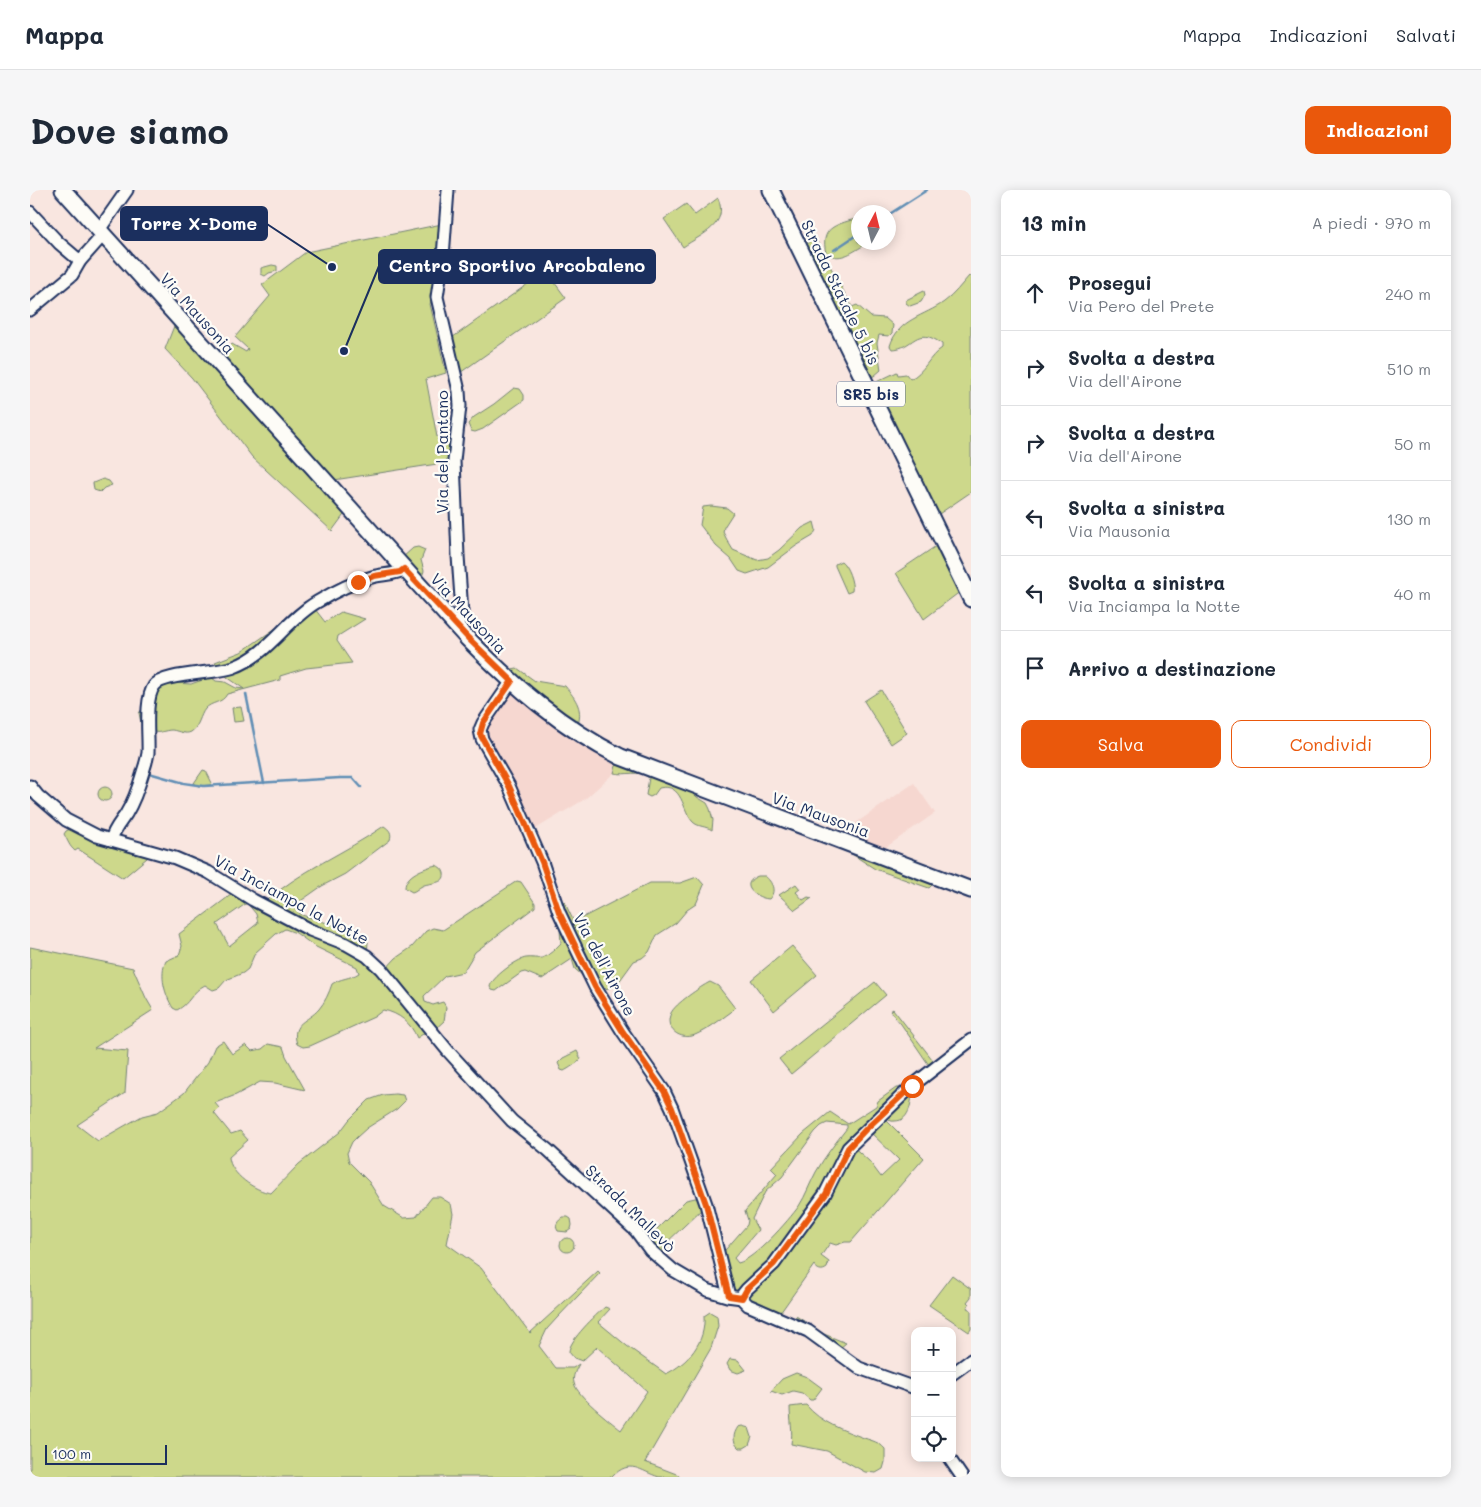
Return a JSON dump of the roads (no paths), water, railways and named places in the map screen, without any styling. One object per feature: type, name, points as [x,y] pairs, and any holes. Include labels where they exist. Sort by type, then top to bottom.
[{"type":"main road","name":"Via Mausonia","points":[[63,190],[404,569],[456,625],[512,681],[545,710],[599,746],[621,757],[971,890]]},
{"type":"main road","name":"Strada Statale 5 bis","points":[[771,190],[971,599]]},
{"type":"street","points":[[30,310],[72,275],[127,190]]},
{"type":"street","name":"Via del Pantano","points":[[448,190],[443,257],[437,297],[460,406],[454,461],[462,612],[461,618],[456,625]]},
{"type":"street","points":[[30,212],[59,243],[80,261]]},
{"type":"street","points":[[111,840],[116,827],[134,797],[143,772],[148,754],[150,696],[152,687],[158,681],[171,677],[222,671],[240,665],[264,649],[315,603],[362,580],[400,572],[404,569]]},
{"type":"street","name":"Via dell'Airone","points":[[512,681],[483,723],[480,734],[509,786],[542,862],[559,912],[595,987],[623,1032],[664,1091],[672,1108],[706,1204],[729,1296]]},
{"type":"street","name":"Via Inciampa la Notte","points":[[30,786],[38,796],[66,820],[97,836],[176,858],[208,872],[285,917],[310,930],[346,944],[367,956],[381,969],[448,1052],[489,1097]]},
{"type":"street","points":[[911,1387],[858,1368],[808,1331],[748,1305],[742,1298],[747,1289],[774,1264],[826,1194],[848,1148],[912,1086],[971,1040]]},
{"type":"street","name":"Strada Mallevò","points":[[489,1097],[512,1121],[548,1150],[636,1231],[650,1250],[673,1270],[707,1290],[742,1298]]},
{"type":"street","points":[[955,1372],[971,1360]]},
{"type":"street","points":[[951,1462],[962,1477]]},
{"type":"waterway","points":[[896,210],[927,190]]},
{"type":"waterway","points":[[834,250],[851,239]]},
{"type":"waterway","points":[[246,694],[264,783]]},
{"type":"waterway","points":[[149,773],[184,783],[204,786],[353,778],[361,787]]},
{"type":"place","name":"Torre X-Dome","points":[[332,267]]},
{"type":"place","name":"Centro Sportivo Arcobaleno","points":[[344,351]]}]
